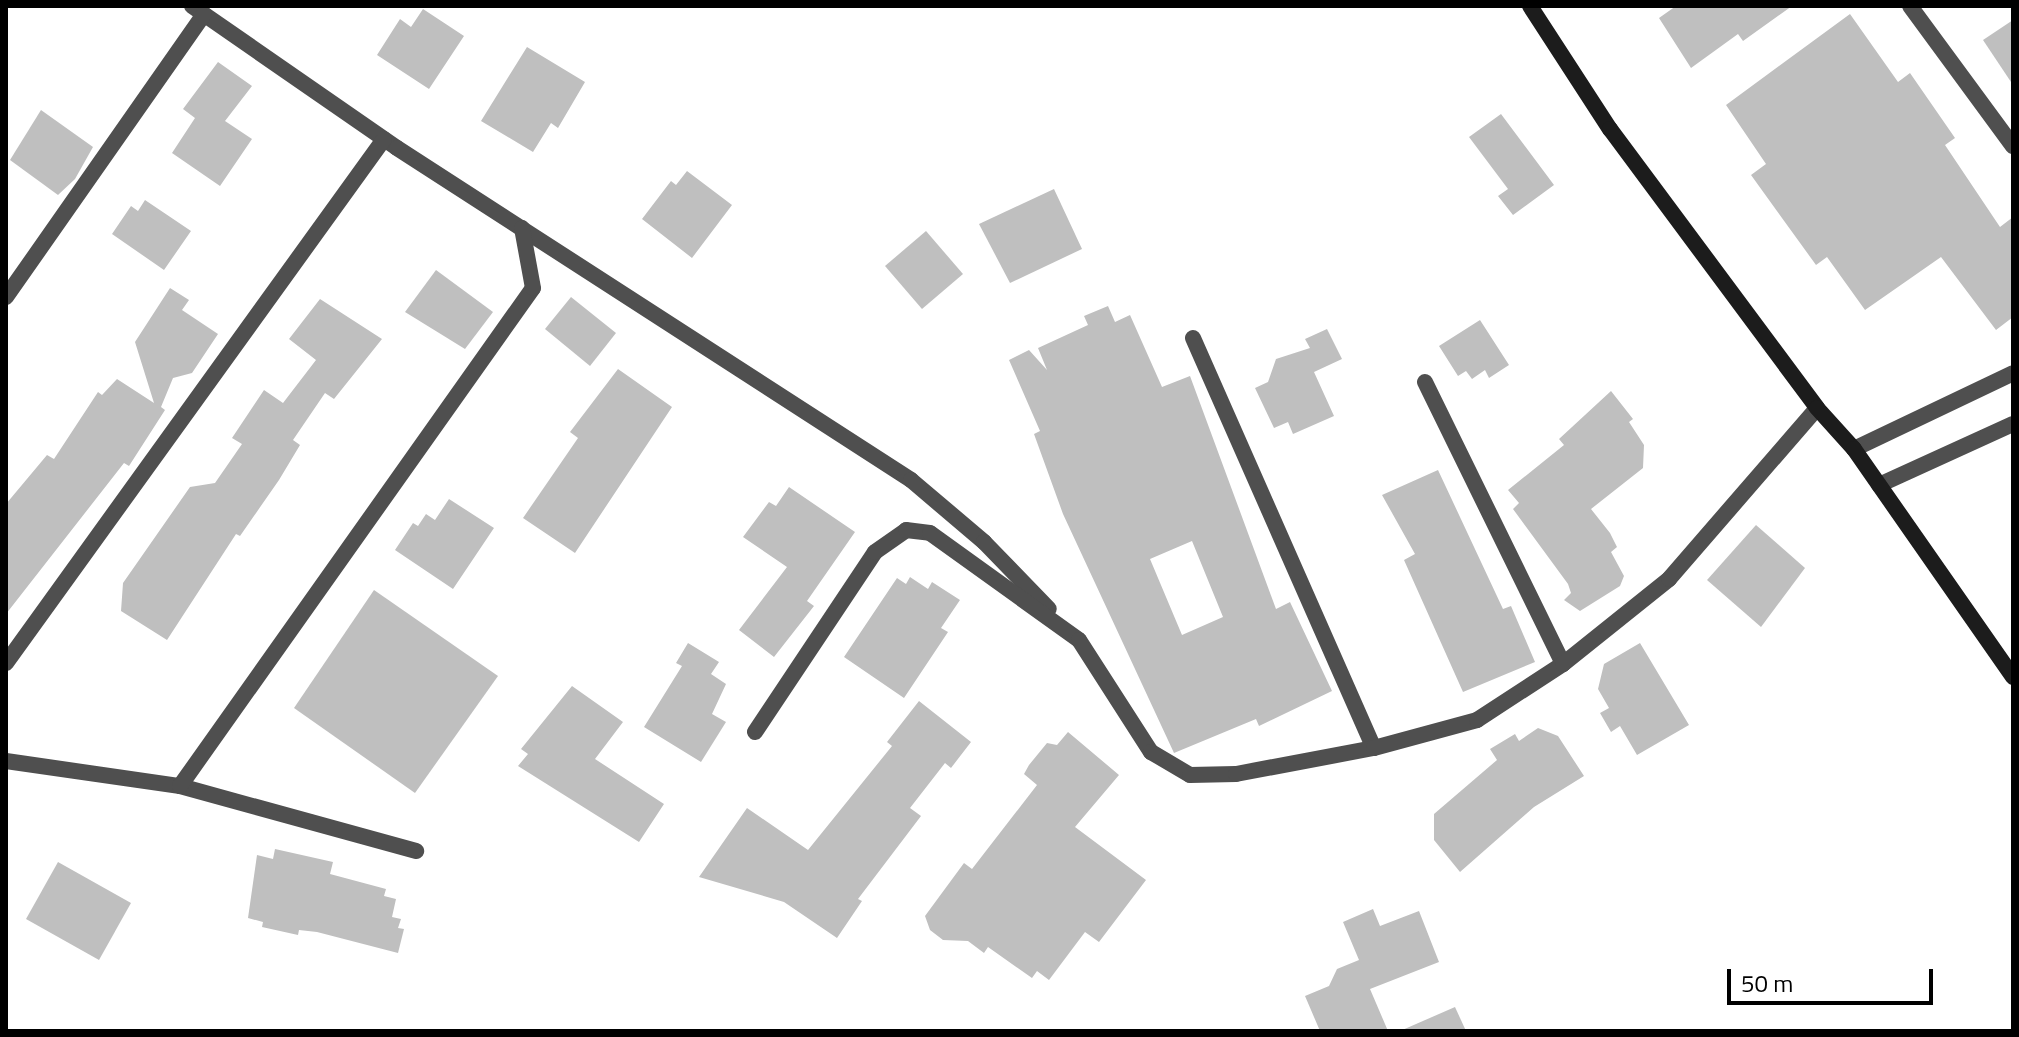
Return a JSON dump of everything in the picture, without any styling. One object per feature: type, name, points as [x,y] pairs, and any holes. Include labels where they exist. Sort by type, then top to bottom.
[{"type":"street","points":[[1530,6],[1610,129],[1817,408],[1854,449],[2013,677]]},
{"type":"street","points":[[1910,6],[2013,146]]},
{"type":"street","points":[[6,297],[198,10],[384,139],[911,480],[984,542],[1079,640],[1125,719],[1151,752],[1190,775],[1236,774],[1374,748],[1477,720],[1563,664],[1669,579],[1817,408]]},
{"type":"street","points":[[6,663],[384,139]]},
{"type":"street","points":[[180,786],[533,288],[522,228]]},
{"type":"street","points":[[1193,338],[1374,748]]},
{"type":"street","points":[[1854,449],[2013,373]]},
{"type":"street","points":[[1425,382],[1563,664]]},
{"type":"street","points":[[1879,485],[2013,424]]},
{"type":"street","points":[[755,732],[875,552],[906,530],[930,533],[1079,640]]},
{"type":"street","points":[[6,761],[180,786],[416,851]]},
{"type":"building","points":[[1676,6],[1792,6],[1743,41],[1738,34],[1691,68],[1659,18]]},
{"type":"building","points":[[423,9],[464,36],[429,89],[377,55],[400,19],[411,27]]},
{"type":"building","points":[[1850,14],[1898,82],[1910,73],[1955,138],[1945,145],[2000,227],[2013,217],[2013,317],[1996,330],[1941,257],[1865,310],[1827,257],[1816,265],[1751,175],[1766,164],[1726,105]]},
{"type":"building","points":[[2013,20],[2013,85],[1983,40]]},
{"type":"building","points":[[527,47],[585,82],[558,128],[551,123],[533,152],[481,121]]},
{"type":"building","points":[[218,62],[252,86],[225,121],[252,139],[220,186],[172,153],[195,118],[183,109]]},
{"type":"building","points":[[41,110],[93,147],[75,179],[58,195],[10,160]]},
{"type":"building","points":[[1501,114],[1554,185],[1513,215],[1498,196],[1508,189],[1469,137]]},
{"type":"building","points":[[687,171],[732,205],[692,258],[642,219],[671,181],[676,185]]},
{"type":"building","points":[[1054,189],[1082,249],[1010,283],[979,224]]},
{"type":"building","points":[[145,200],[191,231],[164,270],[112,234],[131,206],[138,211]]},
{"type":"building","points":[[926,231],[963,274],[922,309],[885,266]]},
{"type":"building","points":[[436,270],[493,312],[465,349],[405,312]]},
{"type":"building","points":[[170,288],[189,300],[182,310],[218,334],[192,373],[173,378],[161,407],[165,410],[129,466],[124,463],[6,614],[6,504],[47,455],[54,459],[98,392],[102,395],[117,379],[154,403],[135,342]]},
{"type":"building","points":[[571,297],[616,333],[590,366],[545,329]]},
{"type":"building","points":[[320,299],[382,339],[334,399],[325,393],[293,440],[300,445],[279,480],[240,536],[236,534],[167,640],[121,611],[123,583],[190,487],[215,483],[242,444],[232,438],[264,390],[283,403],[316,360],[289,339]]},
{"type":"building","points":[[1108,306],[1115,322],[1130,315],[1162,387],[1190,376],[1276,609],[1290,602],[1332,691],[1259,726],[1256,719],[1174,753],[1063,514],[1034,434],[1040,431],[1009,360],[1029,350],[1047,370],[1038,348],[1088,325],[1084,316]],"holes":[[[1192,541],[1223,617],[1182,635],[1150,559]]]},
{"type":"building","points":[[1480,320],[1509,365],[1489,378],[1485,370],[1472,379],[1466,371],[1458,376],[1439,346]]},
{"type":"building","points":[[1327,329],[1342,359],[1314,372],[1334,416],[1293,434],[1288,422],[1274,428],[1255,388],[1268,382],[1276,359],[1310,348],[1305,339]]},
{"type":"building","points":[[618,369],[672,407],[575,553],[523,518],[578,438],[570,432]]},
{"type":"building","points":[[1611,391],[1633,419],[1629,422],[1644,445],[1643,468],[1591,509],[1617,547],[1611,552],[1624,576],[1620,586],[1580,611],[1564,600],[1571,593],[1568,584],[1513,509],[1519,503],[1508,490],[1564,445],[1559,439]]},
{"type":"building","points":[[1438,470],[1503,609],[1511,606],[1535,662],[1463,692],[1404,560],[1415,554],[1382,495]]},
{"type":"building","points":[[789,487],[855,532],[807,601],[814,606],[774,657],[739,630],[787,567],[743,537],[769,502],[776,506]]},
{"type":"building","points":[[449,499],[494,528],[453,589],[395,550],[413,523],[418,526],[426,514],[435,520]]},
{"type":"building","points":[[1756,525],[1805,568],[1761,627],[1707,580]]},
{"type":"building","points":[[910,577],[928,589],[932,582],[960,600],[941,628],[948,632],[904,698],[844,657],[897,578],[906,584]]},
{"type":"building","points":[[374,590],[498,676],[415,793],[294,708]]},
{"type":"building","points":[[688,643],[719,662],[711,674],[726,684],[712,714],[726,722],[701,762],[644,727],[682,666],[676,663]]},
{"type":"building","points":[[1640,643],[1689,725],[1637,755],[1620,726],[1611,732],[1600,713],[1609,708],[1598,689],[1604,664]]},
{"type":"building","points":[[572,686],[623,722],[595,759],[664,804],[639,842],[518,766],[528,754],[521,749]]},
{"type":"building","points":[[919,701],[971,742],[951,768],[945,763],[910,808],[921,816],[858,899],[862,901],[837,938],[784,902],[699,877],[747,808],[808,850],[892,746],[887,742]]},
{"type":"building","points":[[1538,728],[1558,736],[1584,776],[1534,807],[1460,872],[1434,840],[1434,814],[1497,760],[1490,749],[1515,734],[1519,741]]},
{"type":"building","points":[[1068,732],[1119,775],[1075,827],[1146,880],[1099,942],[1085,932],[1049,980],[1037,971],[1032,978],[988,947],[984,953],[968,941],[943,940],[930,930],[925,916],[964,863],[972,869],[1037,785],[1024,774],[1029,765],[1047,743],[1057,745]]},
{"type":"building","points":[[275,849],[333,862],[330,874],[386,889],[384,896],[396,899],[392,917],[401,919],[398,928],[404,929],[398,953],[317,932],[299,930],[298,935],[262,927],[263,922],[248,918],[257,855],[273,859]]},
{"type":"building","points":[[58,862],[131,903],[99,960],[26,919]]},
{"type":"building","points":[[1373,909],[1380,926],[1419,911],[1439,962],[1370,989],[1388,1031],[1320,1031],[1305,996],[1329,986],[1337,969],[1359,960],[1343,922]]},
{"type":"building","points":[[1455,1007],[1466,1031],[1400,1031]]}]
